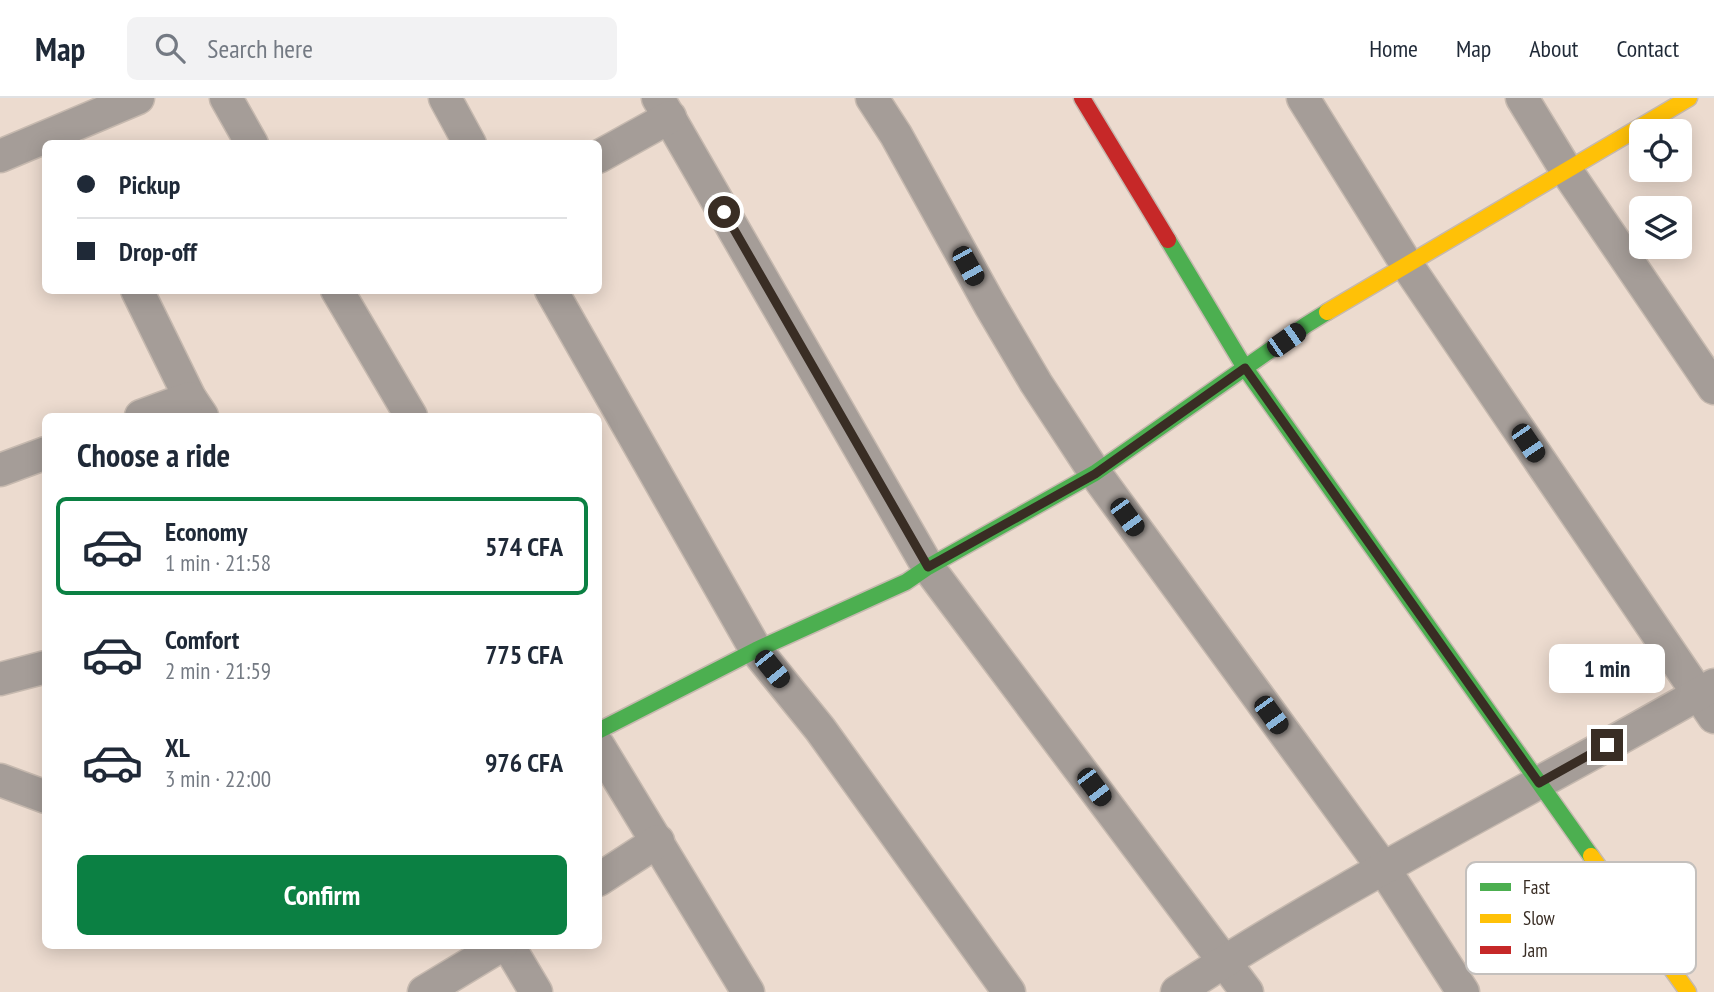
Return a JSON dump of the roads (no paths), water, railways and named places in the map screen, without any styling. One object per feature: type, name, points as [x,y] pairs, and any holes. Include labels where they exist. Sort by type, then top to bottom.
[{"type":"street","points":[[61,138],[138,98]]},
{"type":"street","points":[[226,98],[250,140]]},
{"type":"street","points":[[445,98],[468,140]]},
{"type":"street","points":[[872,98],[896,135],[996,316],[1095,474],[1384,869],[1463,992]]},
{"type":"street","points":[[1082,98],[1245,368],[1595,862]]},
{"type":"street","points":[[1177,992],[1225,961],[1384,869],[1539,783],[1709,699],[1407,265],[1303,98]]},
{"type":"street","points":[[1522,98],[1566,170],[1714,388]]},
{"type":"street","points":[[602,729],[756,650],[906,582],[928,567],[1095,474],[1306,325],[1689,98]]},
{"type":"street","points":[[602,154],[664,108],[928,567],[1247,992]]},
{"type":"street","points":[[0,156],[42,144]]},
{"type":"street","points":[[139,294],[196,407],[159,413]]},
{"type":"street","points":[[343,294],[409,413]]},
{"type":"street","points":[[553,294],[756,650],[820,729],[1009,992]]},
{"type":"street","points":[[0,470],[42,454]]},
{"type":"street","points":[[0,679],[42,668]]},
{"type":"street","points":[[602,751],[748,992]]},
{"type":"street","points":[[0,780],[42,796]]},
{"type":"street","points":[[602,877],[658,841]]},
{"type":"street","points":[[424,992],[453,958],[487,949]]},
{"type":"street","points":[[510,949],[536,992]]},
{"type":"street","points":[[1675,974],[1688,992]]}]
